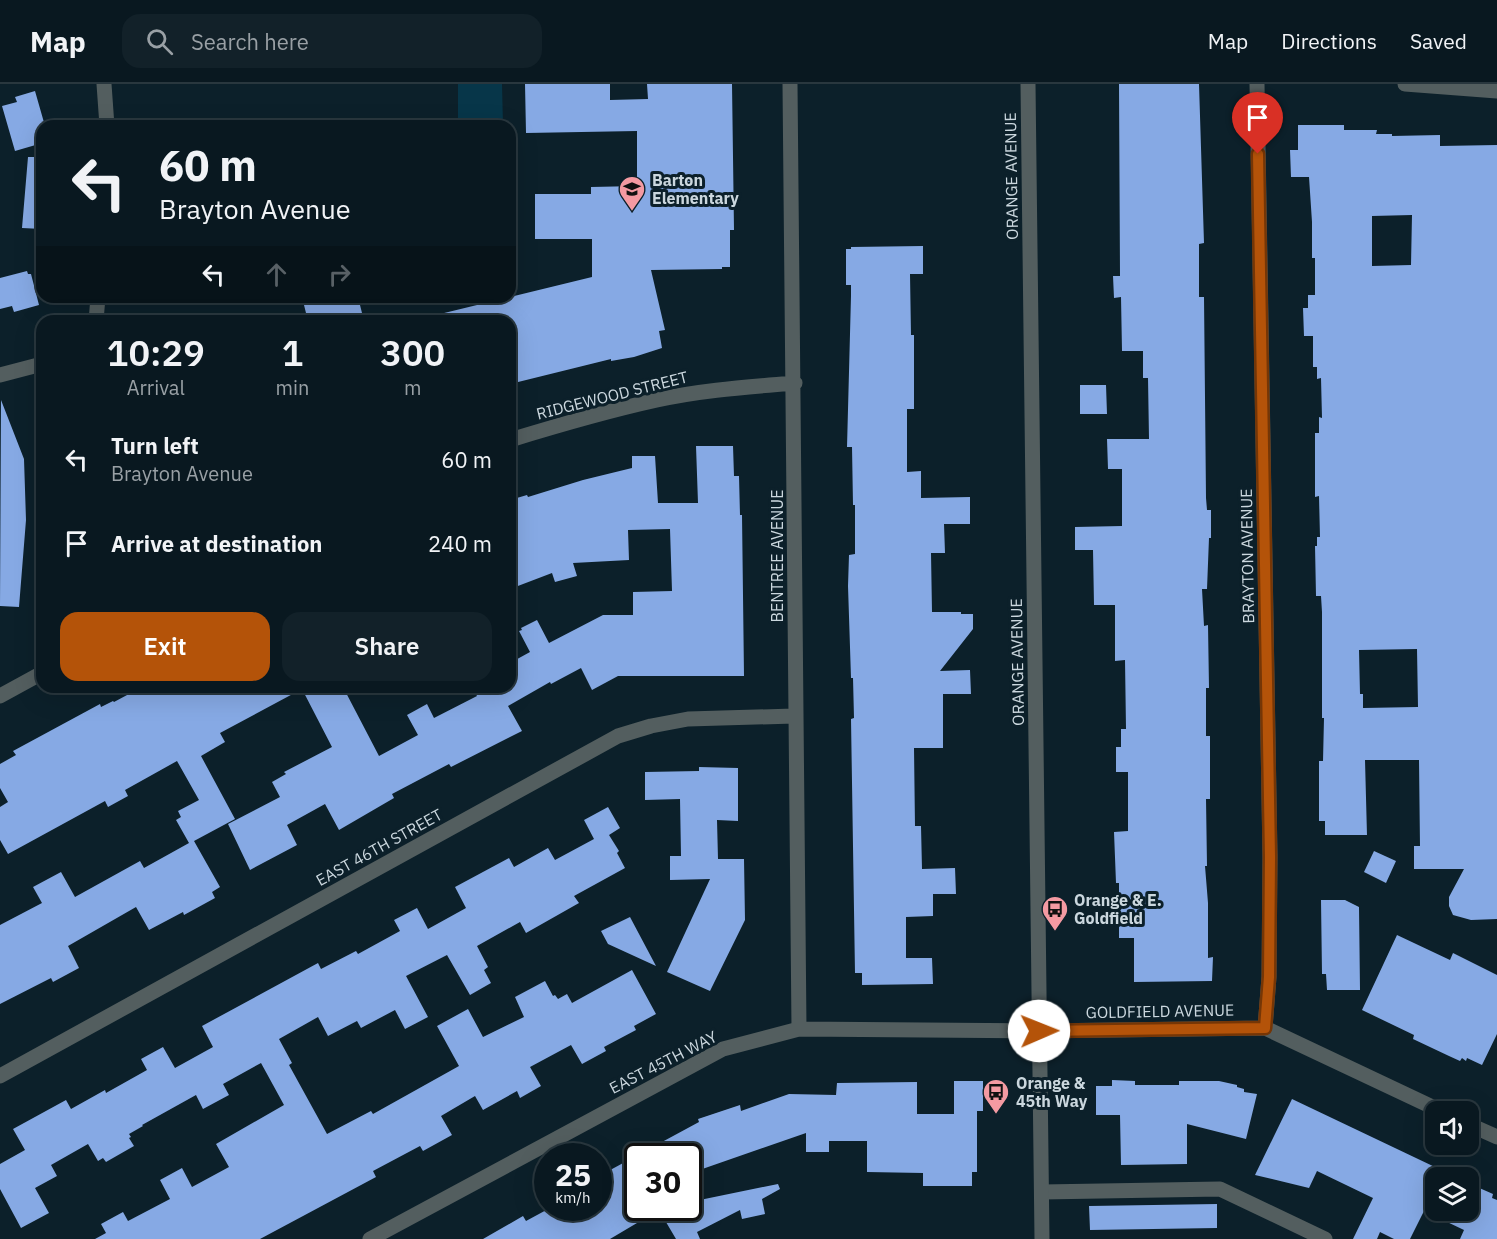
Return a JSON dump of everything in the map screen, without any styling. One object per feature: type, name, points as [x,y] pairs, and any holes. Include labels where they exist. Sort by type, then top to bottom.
[{"type":"street","points":[[104,84],[107,120]]},
{"type":"street","name":"BENTREE AVENUE","points":[[790,84],[795,383],[794,716],[799,1029]]},
{"type":"street","name":"ORANGE AVENUE","points":[[1028,84],[1042,1239]]},
{"type":"street","name":"BRAYTON AVENUE","points":[[1257,84],[1270,857],[1269,977],[1265,1028]]},
{"type":"street","points":[[1405,84],[1497,91]]},
{"type":"street","points":[[0,375],[36,366]]},
{"type":"street","name":"RIDGEWOOD STREET","points":[[516,438],[579,419],[658,400],[721,389],[795,383]]},
{"type":"street","points":[[0,696],[36,676]]},
{"type":"street","name":"EAST 46TH STREET","points":[[0,1076],[618,736],[651,726],[688,719],[794,716]]},
{"type":"street","name":"GOLDFIELD AVENUE","points":[[1039,1031],[1265,1028],[1425,1104]]},
{"type":"street","name":"EAST 45TH WAY","points":[[370,1239],[723,1049],[799,1029],[1039,1031]]},
{"type":"street","points":[[1479,1129],[1497,1137]]},
{"type":"street","points":[[1042,1192],[1220,1189],[1325,1239]]},
{"type":"shaded area","points":[[458,84],[502,84],[503,120],[458,120]]},
{"type":"building","points":[[525,84],[610,84],[610,100],[648,99],[647,84],[732,84],[734,230],[730,230],[730,267],[651,270],[665,330],[659,331],[662,348],[634,357],[611,361],[611,359],[516,383],[516,315],[440,315],[485,303],[516,303],[516,296],[592,277],[592,239],[535,239],[535,194],[591,194],[591,187],[637,186],[637,131],[526,133]]},
{"type":"building","points":[[1119,84],[1199,84],[1204,243],[1199,244],[1199,297],[1204,297],[1206,498],[1207,510],[1211,510],[1207,589],[1202,589],[1204,626],[1208,625],[1209,688],[1206,688],[1206,736],[1210,736],[1210,799],[1206,799],[1207,866],[1205,866],[1208,958],[1213,957],[1212,981],[1134,982],[1134,938],[1119,938],[1119,883],[1116,883],[1114,832],[1128,831],[1128,772],[1116,772],[1116,747],[1121,747],[1121,729],[1126,729],[1125,660],[1115,661],[1115,605],[1094,605],[1093,550],[1075,550],[1075,527],[1122,526],[1122,469],[1108,469],[1107,439],[1149,439],[1148,378],[1143,378],[1143,351],[1122,351],[1121,297],[1114,298],[1113,276],[1120,276]]},
{"type":"building","points":[[35,91],[43,120],[36,120],[36,145],[15,151],[2,106],[17,102],[15,97]]},
{"type":"building","points":[[1298,125],[1344,125],[1344,130],[1377,130],[1376,134],[1392,134],[1392,136],[1440,135],[1440,146],[1497,145],[1497,919],[1471,920],[1453,915],[1449,906],[1449,897],[1464,869],[1414,869],[1414,846],[1420,846],[1419,760],[1365,760],[1367,835],[1325,835],[1325,821],[1319,821],[1319,761],[1323,761],[1324,718],[1322,718],[1321,596],[1316,596],[1315,546],[1317,546],[1317,537],[1320,537],[1319,496],[1315,497],[1315,433],[1319,433],[1319,417],[1322,418],[1321,378],[1317,379],[1317,367],[1313,367],[1313,336],[1304,336],[1303,308],[1308,308],[1308,295],[1315,295],[1315,258],[1312,258],[1309,177],[1291,177],[1290,150],[1298,150]],"holes":[[[1412,215],[1411,265],[1372,266],[1372,216]],[[1417,649],[1418,707],[1363,708],[1363,694],[1360,694],[1359,650]]]},
{"type":"building","points":[[28,157],[36,157],[36,229],[22,228]]},
{"type":"building","points":[[923,246],[923,274],[910,274],[911,335],[914,335],[914,409],[907,409],[907,472],[921,471],[921,498],[970,497],[970,524],[944,524],[945,553],[931,553],[932,612],[973,614],[973,629],[940,671],[970,670],[971,694],[943,694],[943,748],[914,748],[915,826],[921,826],[922,869],[955,868],[956,894],[933,894],[933,916],[906,917],[906,958],[932,958],[933,984],[862,985],[862,973],[855,973],[851,719],[854,718],[848,586],[849,555],[855,554],[855,505],[853,505],[852,447],[847,447],[851,285],[846,285],[846,249],[851,249],[851,247]]},
{"type":"building","points":[[27,271],[31,274],[36,303],[39,305],[14,312],[12,306],[0,309],[0,278]]},
{"type":"building","points":[[304,303],[360,303],[362,315],[306,315]]},
{"type":"building","points":[[1080,385],[1106,385],[1107,414],[1080,414]]},
{"type":"building","points":[[1,400],[24,459],[26,520],[19,607],[0,606]]},
{"type":"building","points":[[696,446],[733,446],[734,476],[739,476],[740,515],[742,515],[744,676],[618,676],[592,690],[581,668],[551,684],[550,682],[508,706],[522,731],[451,767],[449,764],[392,794],[394,798],[339,830],[325,804],[287,825],[297,845],[250,870],[228,824],[280,797],[272,782],[286,774],[284,772],[332,747],[304,693],[346,693],[379,756],[418,735],[407,715],[427,704],[434,718],[477,696],[475,693],[516,693],[516,660],[530,652],[519,631],[522,630],[521,628],[537,620],[549,643],[603,615],[633,615],[633,592],[672,591],[670,529],[628,530],[629,560],[573,563],[577,576],[555,582],[552,573],[516,587],[516,498],[527,495],[528,497],[632,468],[632,456],[655,456],[658,503],[698,503]]},
{"type":"building","points":[[131,693],[235,693],[236,695],[240,693],[295,693],[220,733],[225,742],[201,756],[235,819],[194,841],[220,887],[212,892],[215,898],[149,930],[136,907],[68,946],[79,968],[53,982],[51,978],[0,1004],[0,925],[42,903],[33,887],[61,872],[75,897],[140,861],[144,868],[189,843],[176,820],[181,817],[178,811],[199,800],[177,761],[125,790],[128,796],[108,807],[105,801],[8,854],[0,840],[0,807],[8,802],[0,788],[0,764],[16,755],[13,751],[100,704],[101,707]]},
{"type":"building","points":[[699,767],[738,768],[738,821],[717,820],[718,859],[744,859],[745,920],[710,991],[667,972],[710,879],[670,880],[670,856],[681,856],[680,799],[645,800],[645,772],[699,771]]},
{"type":"building","points":[[608,807],[620,828],[609,835],[619,851],[617,853],[625,868],[574,896],[579,903],[526,933],[520,922],[477,946],[488,967],[484,970],[491,983],[470,995],[447,955],[406,976],[428,1017],[405,1029],[395,1010],[361,1028],[357,1021],[328,1036],[318,1017],[279,1039],[292,1063],[289,1065],[327,1134],[371,1111],[373,1114],[459,1066],[437,1026],[468,1009],[483,1037],[524,1017],[515,997],[545,981],[553,996],[555,995],[558,999],[567,994],[572,1003],[632,970],[656,1014],[634,1026],[636,1030],[604,1047],[606,1051],[582,1064],[571,1045],[530,1067],[541,1086],[520,1098],[517,1091],[483,1110],[475,1096],[441,1116],[452,1135],[423,1151],[420,1146],[373,1171],[376,1177],[260,1239],[95,1239],[106,1233],[101,1224],[123,1212],[128,1221],[170,1199],[160,1180],[182,1168],[192,1187],[229,1167],[216,1144],[284,1105],[261,1063],[223,1084],[229,1095],[203,1109],[196,1095],[142,1125],[129,1134],[134,1146],[106,1162],[103,1158],[98,1161],[88,1144],[51,1165],[57,1176],[35,1188],[49,1213],[21,1228],[0,1189],[0,1164],[25,1150],[13,1129],[66,1100],[71,1109],[105,1090],[106,1093],[147,1070],[141,1059],[163,1047],[175,1068],[213,1047],[202,1026],[318,963],[321,969],[356,951],[358,954],[400,931],[394,920],[417,908],[428,929],[466,908],[455,887],[509,858],[514,867],[548,848],[555,860],[594,839],[584,820]]},
{"type":"building","points":[[1374,851],[1396,861],[1386,883],[1364,872]]},
{"type":"building","points":[[1321,900],[1345,900],[1359,907],[1360,990],[1327,990],[1326,974],[1322,974]]},
{"type":"building","points":[[630,917],[656,966],[608,944],[601,931]]},
{"type":"building","points":[[1397,935],[1450,960],[1453,953],[1497,975],[1497,1034],[1482,1065],[1467,1058],[1466,1061],[1462,1058],[1460,1061],[1449,1056],[1413,1039],[1414,1035],[1362,1010]]},
{"type":"building","points":[[1112,1080],[1135,1081],[1135,1085],[1179,1085],[1179,1081],[1219,1081],[1237,1085],[1244,1089],[1244,1092],[1257,1094],[1246,1139],[1187,1124],[1187,1164],[1121,1165],[1120,1115],[1096,1115],[1096,1086],[1112,1086]]},
{"type":"building","points":[[954,1081],[983,1081],[983,1111],[977,1111],[977,1172],[972,1172],[972,1186],[923,1186],[923,1173],[867,1172],[867,1141],[829,1141],[829,1152],[806,1152],[806,1133],[702,1169],[702,1143],[662,1142],[699,1122],[698,1119],[740,1105],[741,1111],[789,1094],[836,1095],[837,1083],[917,1082],[917,1114],[954,1114]]},
{"type":"building","points":[[1292,1099],[1435,1167],[1425,1167],[1425,1211],[1410,1239],[1394,1239],[1380,1232],[1377,1239],[1353,1239],[1373,1198],[1317,1171],[1309,1188],[1255,1175]]},
{"type":"building","points":[[624,1163],[624,1221],[636,1221],[637,1223],[610,1239],[483,1239],[523,1216],[526,1221],[534,1217],[534,1221],[612,1221],[612,1169]]},
{"type":"building","points":[[778,1184],[780,1189],[762,1199],[765,1214],[742,1219],[740,1210],[697,1232],[700,1239],[676,1239],[665,1221],[702,1221],[702,1200]]},
{"type":"building","points":[[1479,1188],[1493,1194],[1492,1198],[1497,1200],[1497,1239],[1460,1239],[1464,1230],[1445,1221],[1479,1221]]},
{"type":"building","points":[[1217,1204],[1217,1228],[1090,1230],[1089,1206]]},
{"type":"place","name":"Barton Elementary","points":[[632,212]]},
{"type":"place","name":"Orange & E. Goldfield","points":[[1055,932]]},
{"type":"place","name":"Orange & 45th Way","points":[[996,1115]]},
{"type":"route","points":[[1039,1031],[1265,1028],[1269,977],[1270,857],[1258,154]]}]
